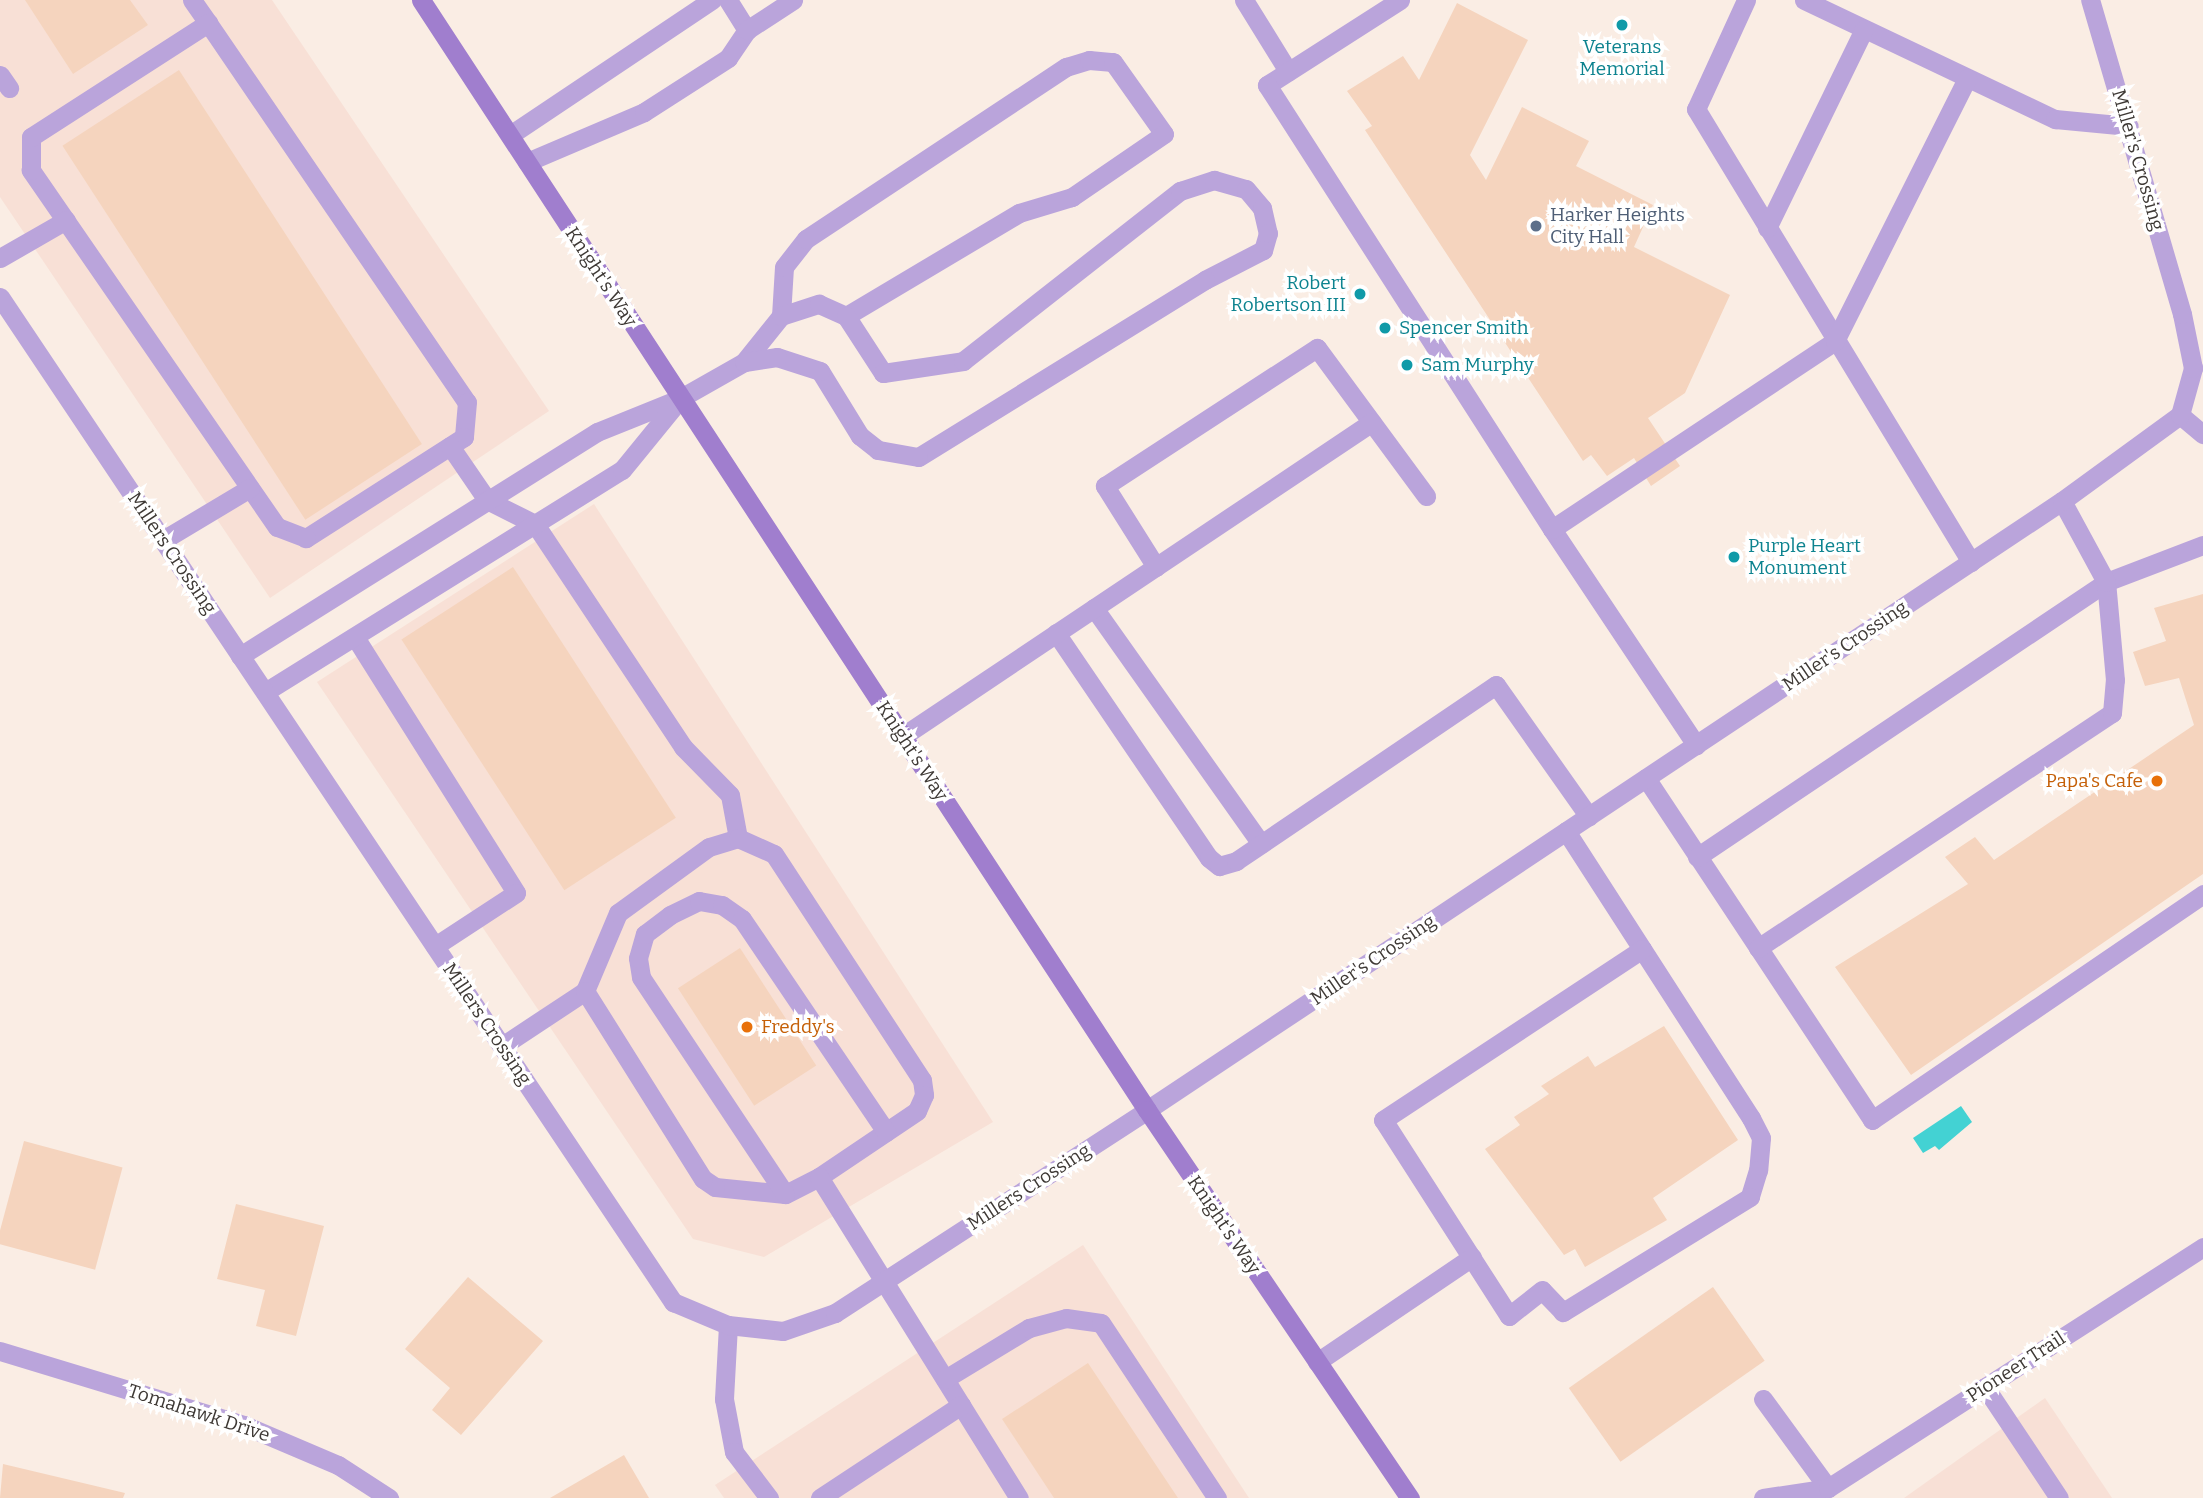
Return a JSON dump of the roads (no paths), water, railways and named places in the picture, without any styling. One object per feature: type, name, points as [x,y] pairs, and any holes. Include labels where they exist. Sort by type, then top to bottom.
[{"type":"main road","name":"Knight's Way","points":[[421,0],[679,399],[1147,1111],[1410,1498]]},
{"type":"street","points":[[192,0],[208,23],[467,402],[464,437],[306,538],[277,527],[31,170],[31,137],[208,23]]},
{"type":"street","points":[[510,135],[712,0]]},
{"type":"street","points":[[728,0],[747,30]]},
{"type":"street","points":[[527,162],[643,112],[728,58],[747,30],[793,0]]},
{"type":"street","points":[[1244,0],[1288,71]]},
{"type":"street","points":[[1400,0],[1267,85],[1552,530],[1696,745]]},
{"type":"street","points":[[1746,0],[1696,109],[1971,562]]},
{"type":"street","points":[[1804,0],[2054,119],[2129,126]]},
{"type":"street","name":"Miller's Crossing","points":[[1147,1111],[2062,501],[2180,415],[2193,368],[2129,126],[2090,0]]},
{"type":"street","points":[[1767,228],[1864,29]]},
{"type":"street","points":[[781,316],[784,267],[806,239],[1066,67],[1089,60],[1113,62],[1164,134],[1072,197],[1019,212],[846,316]]},
{"type":"street","points":[[1552,530],[1835,341],[1967,78]]},
{"type":"street","points":[[240,656],[597,432],[679,399],[744,362],[777,357],[820,371],[860,436],[878,450],[918,457],[1205,280],[1263,250],[1268,233],[1262,208],[1246,189],[1214,180],[1180,191],[963,361],[883,373],[846,316],[819,304],[781,316],[744,362]]},
{"type":"street","points":[[0,258],[66,220]]},
{"type":"street","name":"Millers Crossing","points":[[0,297],[673,1302],[728,1325],[783,1331],[835,1313],[1147,1111]]},
{"type":"street","points":[[1156,566],[1105,486],[1317,348],[1426,496]]},
{"type":"street","points":[[265,692],[622,470],[679,399]]},
{"type":"street","points":[[2180,415],[2203,435]]},
{"type":"street","points":[[903,736],[1371,422]]},
{"type":"street","points":[[450,446],[487,500],[535,524],[683,747],[730,796],[738,838]]},
{"type":"street","points":[[163,540],[250,488]]},
{"type":"street","points":[[1758,948],[2112,713],[2115,680],[2106,582],[2062,501]]},
{"type":"street","points":[[1697,857],[2106,582],[2203,545]]},
{"type":"street","points":[[1094,608],[1261,845]]},
{"type":"street","points":[[1056,633],[1209,858],[1219,866],[1261,845],[1496,685],[1588,817]]},
{"type":"street","points":[[355,637],[516,893],[435,946]]},
{"type":"street","points":[[1646,778],[1872,1120],[2203,894]]},
{"type":"street","points":[[1566,831],[1642,949],[1761,1138],[1750,1197],[1563,1312],[1542,1290],[1509,1316],[1383,1120],[1642,949]]},
{"type":"street","points":[[502,1046],[585,991],[618,913],[709,847],[738,838],[774,854],[922,1080],[924,1095],[917,1111],[819,1177],[785,1194],[715,1187],[703,1179],[585,991]]},
{"type":"street","points":[[785,1194],[641,978],[638,958],[645,934],[670,915],[699,901],[722,905],[741,919],[886,1132]]},
{"type":"street","points":[[819,1177],[1019,1498]]},
{"type":"street","name":"Pioneer Trail","points":[[1763,1498],[1825,1493],[2203,1247]]},
{"type":"street","points":[[1317,1362],[1472,1257]]},
{"type":"street","points":[[945,1379],[1029,1328],[1066,1318],[1101,1323],[1217,1498]]},
{"type":"street","points":[[728,1325],[724,1399],[734,1452],[769,1498]]},
{"type":"street","name":"Tomahawk Drive","points":[[0,1351],[244,1425],[338,1465],[389,1498]]},
{"type":"street","points":[[1985,1387],[2059,1498]]},
{"type":"street","points":[[1763,1399],[1825,1493]]},
{"type":"street","points":[[820,1498],[961,1405]]},
{"type":"water","points":[[1961,1106],[1972,1122],[1939,1150],[1935,1146],[1923,1153],[1913,1138]]},
{"type":"place","name":"Veterans Memorial","points":[[1622,25]]},
{"type":"place","name":"Harker Heights City Hall","points":[[1536,226]]},
{"type":"place","name":"Robert Robertson III","points":[[1360,294]]},
{"type":"place","name":"Spencer Smith","points":[[1385,328]]},
{"type":"place","name":"Sam Murphy","points":[[1407,365]]},
{"type":"place","name":"Purple Heart Monument","points":[[1734,557]]},
{"type":"place","name":"Papa's Cafe","points":[[2157,781]]},
{"type":"place","name":"Freddy's","points":[[747,1027]]}]
